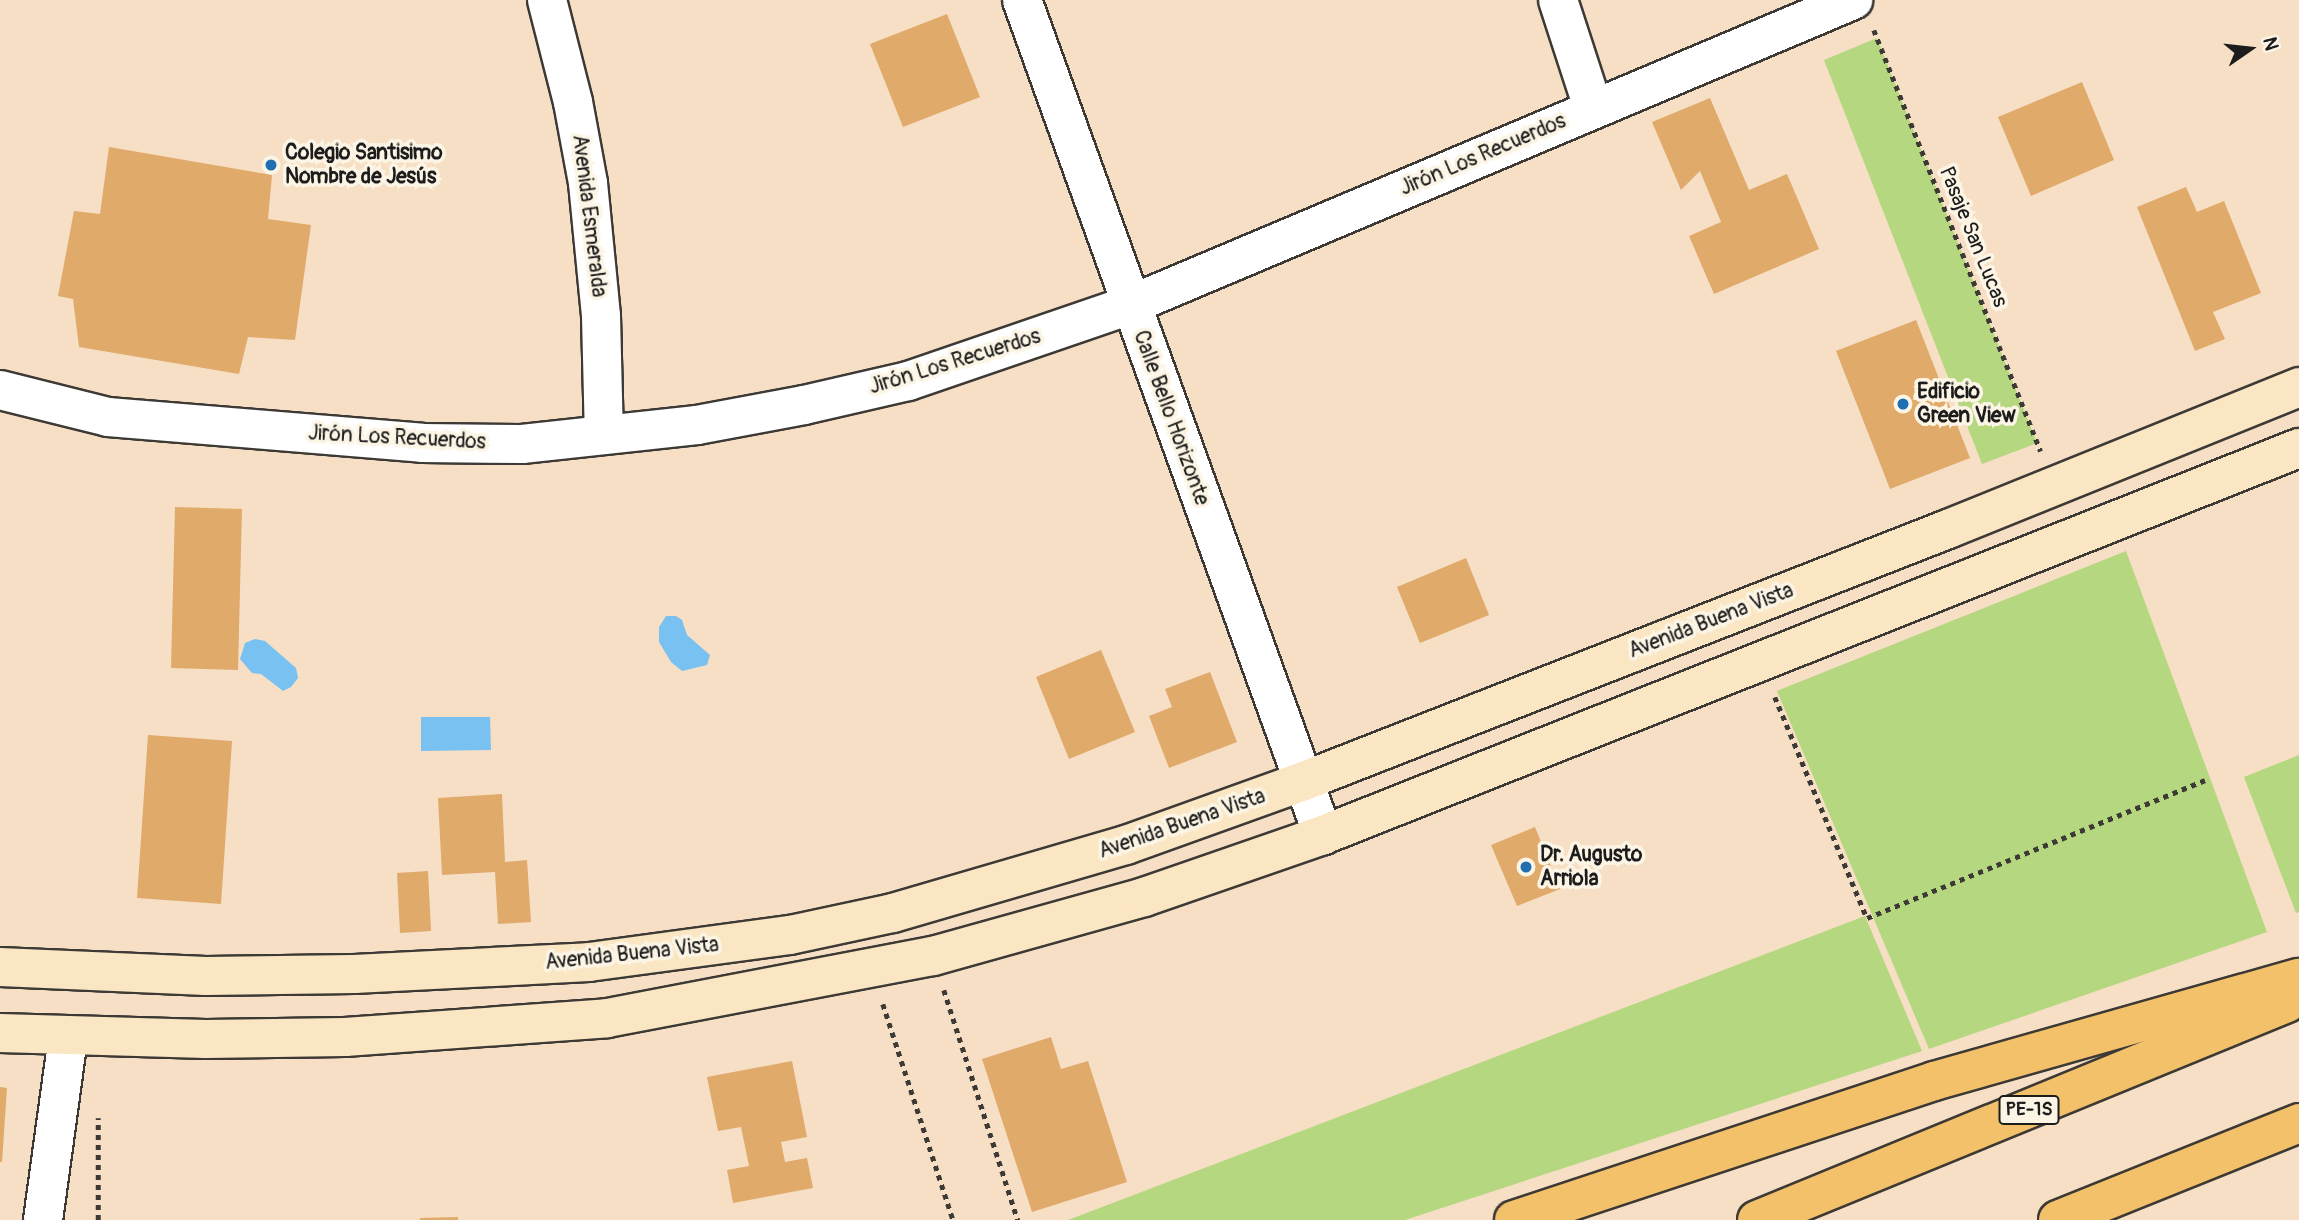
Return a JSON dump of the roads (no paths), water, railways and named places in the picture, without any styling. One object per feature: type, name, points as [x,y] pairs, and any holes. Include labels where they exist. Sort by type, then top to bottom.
[{"type":"highway","points":[[1514,1220],[1934,1081],[2299,978]]},
{"type":"highway","name":"PE-1S","points":[[1757,1220],[2299,998]]},
{"type":"highway","points":[[2058,1220],[2299,1123]]},
{"type":"highway","points":[[2115,1220],[2143,1187]]},
{"type":"main road","name":"Avenida Buena Vista","points":[[0,967],[206,976],[354,974],[589,962],[790,935],[893,913],[1126,845],[1304,780],[1948,529],[2299,387]]},
{"type":"main road","points":[[0,1033],[68,1037],[345,1037],[607,1018],[872,970],[933,956],[1144,897],[1323,835],[2299,448]]},
{"type":"main road","points":[[1948,529],[1951,553],[1966,581]]},
{"type":"street","name":"Avenida Esmeralda","points":[[547,0],[573,102],[588,183],[601,316],[604,435]]},
{"type":"street","name":"Calle Bello Horizonte","points":[[1022,0],[1323,835]]},
{"type":"street","points":[[1558,0],[1593,108]]},
{"type":"street","name":"Jirón Los Recuerdos","points":[[0,390],[108,417],[422,443],[522,444],[697,425],[908,381],[1130,305],[1593,108],[1862,13]]},
{"type":"street","points":[[43,1220],[68,1037]]},
{"type":"water","points":[[666,616],[676,616],[682,620],[687,635],[710,655],[707,665],[682,671],[671,662],[659,642],[659,627]]},
{"type":"water","points":[[255,639],[265,641],[296,668],[298,678],[291,687],[283,691],[261,674],[252,673],[240,659],[245,643]]},
{"type":"water","points":[[421,717],[490,717],[491,750],[421,751]]},
{"type":"place","name":"Colegio Santisimo Nombre de Jesús","points":[[271,165]]},
{"type":"place","name":"Edificio Green View","points":[[1903,404]]},
{"type":"place","name":"Dr. Augusto Arriola","points":[[1526,867]]}]
